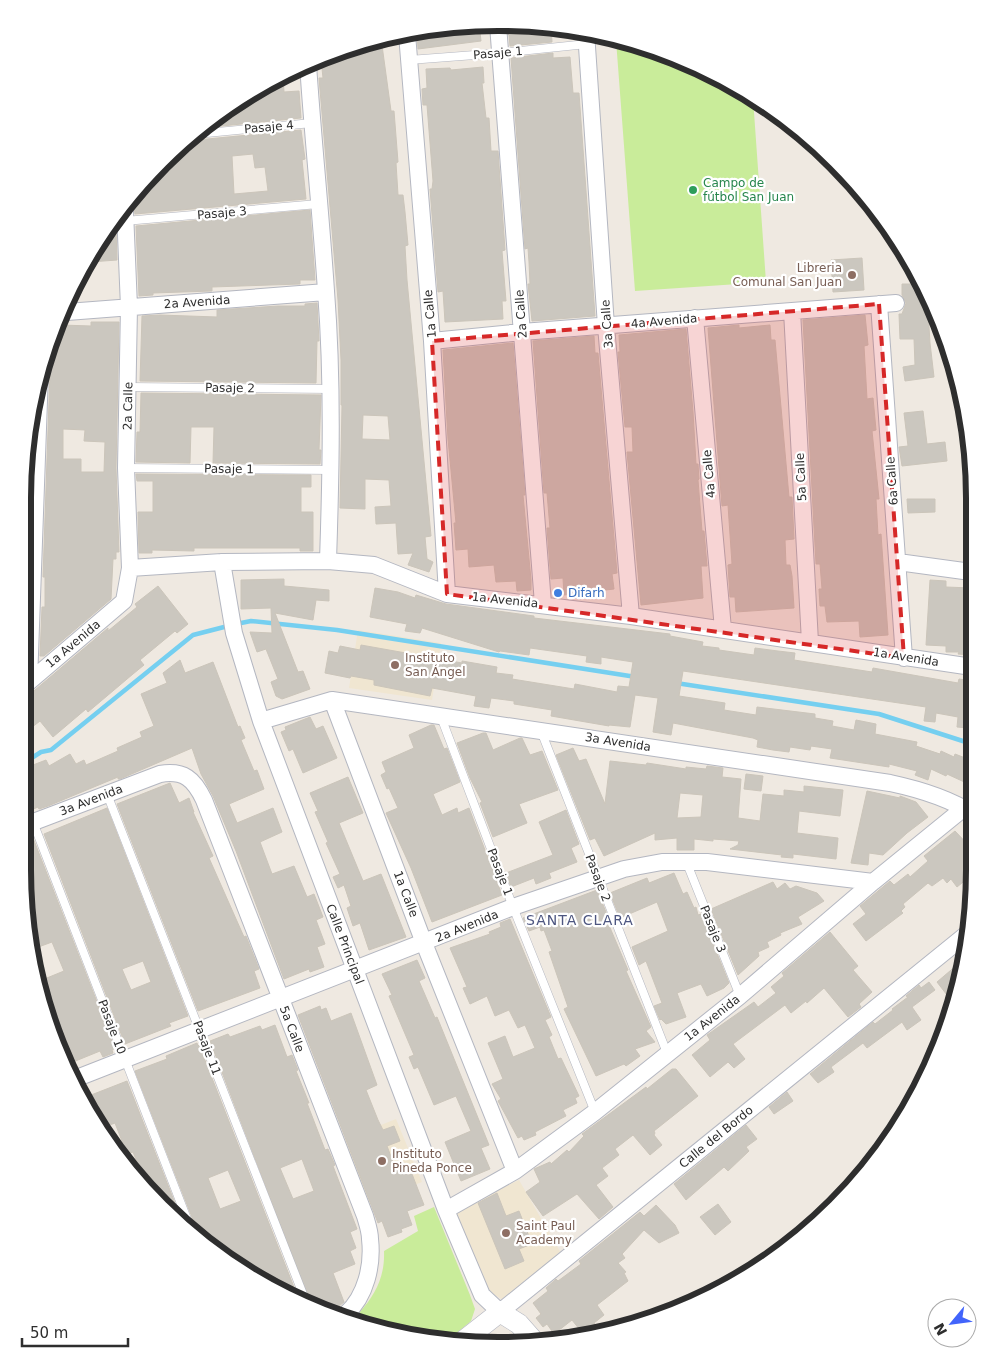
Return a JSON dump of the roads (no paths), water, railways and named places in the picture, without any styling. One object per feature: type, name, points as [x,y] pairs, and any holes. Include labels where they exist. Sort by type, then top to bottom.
[{"type":"street","name":"2a Calle","points":[[499,31],[543,604]]},
{"type":"street","name":"3a Calle","points":[[586,39],[606,326],[631,616]]},
{"type":"street","name":"1a Calle","points":[[407,40],[432,341],[447,594]]},
{"type":"street","points":[[309,72],[326,292],[331,389],[328,561]]},
{"type":"street","name":"2a Calle","points":[[124,602],[130,568],[126,468],[129,387],[125,218]]},
{"type":"street","name":"2a Avenida","points":[[71,312],[326,292]]},
{"type":"street","name":"4a Avenida","points":[[432,341],[522,332],[896,303]]},
{"type":"street","name":"6a Calle","points":[[879,304],[904,658]]},
{"type":"street","name":"5a Calle","points":[[792,311],[810,642]]},
{"type":"street","name":"4a Calle","points":[[696,318],[723,629]]},
{"type":"street","points":[[31,573],[38,420]]},
{"type":"street","name":"1a Avenida","points":[[130,568],[222,562],[328,561],[374,565],[447,594],[631,616],[966,666]]},
{"type":"street","name":"Calle Principal","points":[[222,562],[234,634],[261,721],[446,1210],[482,1295],[500,1312]]},
{"type":"street","points":[[898,562],[966,571]]},
{"type":"street","name":"1a Avenida","points":[[31,680],[124,602]]},
{"type":"street","name":"1a Calle","points":[[332,700],[424,943],[515,1171]]},
{"type":"street","name":"3a Avenida","points":[[261,721],[332,700],[890,783],[916,789],[966,810]]},
{"type":"street","name":"5a Calle","points":[[160,774],[184,775],[193,781],[198,788],[364,1216],[370,1237],[370,1269],[359,1299],[347,1312]]},
{"type":"street","name":"3a Avenida","points":[[31,823],[160,774]]},
{"type":"street","name":"1a Avenida","points":[[446,1210],[515,1171],[595,1112],[666,1053],[740,996],[873,882],[966,812]]},
{"type":"street","name":"2a Avenida","points":[[80,1077],[514,907],[624,869],[662,862],[707,862],[873,882]]},
{"type":"street","name":"Calle del Bordo","points":[[470,1336],[961,939]]},
{"type":"street","points":[[500,1312],[519,1324],[529,1336]]},
{"type":"lane","name":"Pasaje 1","points":[[409,60],[501,53],[582,39]]},
{"type":"lane","name":"Pasaje 4","points":[[208,133],[312,123]]},
{"type":"lane","name":"Pasaje 3","points":[[127,216],[318,204]]},
{"type":"lane","name":"Pasaje 2","points":[[129,387],[331,389]]},
{"type":"lane","name":"Pasaje 1","points":[[126,468],[331,470]]},
{"type":"lane","name":"Pasaje 1","points":[[441,716],[595,1112]]},
{"type":"lane","name":"Pasaje 2","points":[[540,730],[666,1053]]},
{"type":"lane","name":"Pasaje 11","points":[[107,794],[303,1294]]},
{"type":"lane","name":"Pasaje 10","points":[[31,831],[186,1217]]},
{"type":"lane","name":"Pasaje 3","points":[[686,861],[740,996]]},
{"type":"waterway","points":[[236,624],[251,621],[337,630],[636,677]]},
{"type":"waterway","points":[[31,758],[41,752],[51,750],[193,635],[228,626]]},
{"type":"waterway","points":[[676,683],[879,714],[966,742]]},
{"type":"place","name":"Campo de fútbol San Juan","points":[[693,190]]},
{"type":"place","name":"Libreria Comunal San Juan","points":[[852,275]]},
{"type":"place","name":"Difarh","points":[[558,593]]},
{"type":"place","name":"Instituto San Ángel","points":[[395,665]]},
{"type":"place","name":"Instituto Pineda Ponce","points":[[382,1161]]},
{"type":"place","name":"Saint Paul Academy","points":[[506,1233]]},
{"type":"district","name":"SANTA CLARA","points":[[580,920]]}]
